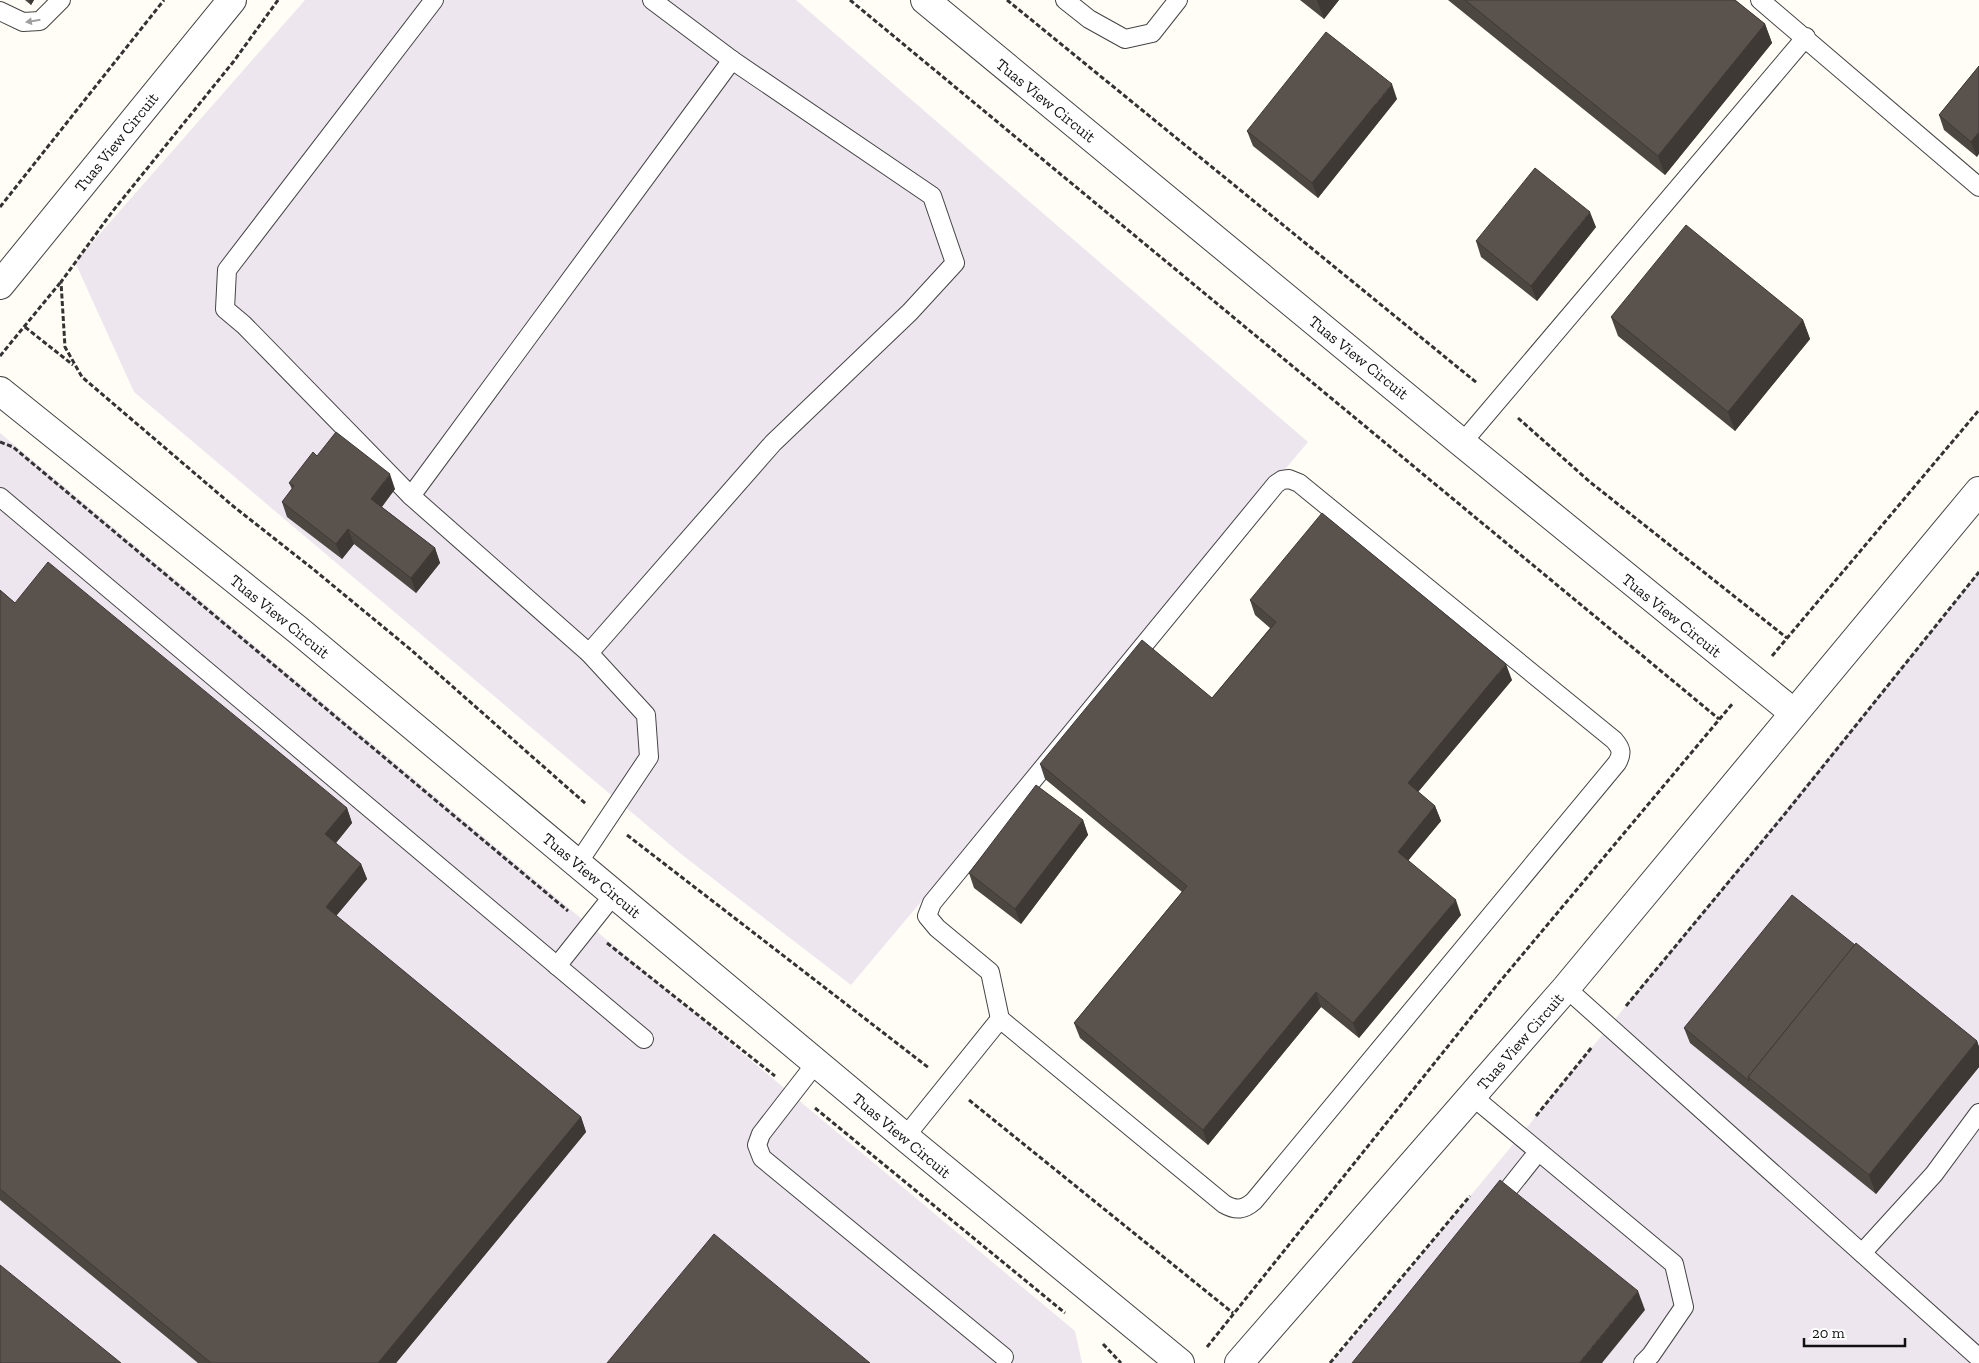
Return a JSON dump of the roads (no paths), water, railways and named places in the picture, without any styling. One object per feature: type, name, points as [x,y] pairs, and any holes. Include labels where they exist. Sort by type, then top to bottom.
[{"type":"street","name":"Tuas View Circuit","points":[[925,0],[1462,443],[1794,713]]},
{"type":"street","name":"Tuas View Circuit","points":[[0,285],[229,1]]},
{"type":"street","name":"Tuas View Circuit","points":[[0,391],[298,630],[905,1137],[1180,1363]]},
{"type":"street","name":"Tuas View Circuit","points":[[1239,1363],[1566,988],[1979,491]]},
{"type":"lane","points":[[0,11],[23,22],[40,21],[61,0]]},
{"type":"lane","points":[[434,0],[227,270],[225,309],[244,325],[411,496],[589,653],[646,715],[649,757],[578,863]]},
{"type":"lane","points":[[589,653],[773,443],[910,312],[955,263],[932,196],[732,60],[652,0]]},
{"type":"lane","points":[[1065,0],[1088,19],[1125,39],[1152,33],[1178,0]]},
{"type":"lane","points":[[1760,0],[1806,37],[1979,187]]},
{"type":"lane","points":[[1462,443],[1806,37]]},
{"type":"lane","points":[[411,496],[732,60]]},
{"type":"lane","points":[[1282,480],[1299,483],[1614,740],[1620,747],[1621,753],[1618,763],[1248,1207],[1240,1210],[1224,1204],[1000,1019],[990,972],[930,922],[927,916],[932,903],[1276,484],[1282,480]]},
{"type":"lane","points":[[0,498],[644,1040]]},
{"type":"lane","points":[[557,966],[615,894]]},
{"type":"lane","points":[[1566,988],[1979,1358]]},
{"type":"lane","points":[[905,1137],[1000,1019]]},
{"type":"lane","points":[[816,1063],[761,1134],[757,1145],[762,1158],[1004,1357]]},
{"type":"lane","points":[[1472,1096],[1674,1264],[1684,1307],[1651,1355],[1643,1363]]},
{"type":"lane","points":[[1862,1253],[1934,1174],[1979,1113]]},
{"type":"lane","points":[[1483,1220],[1538,1152]]}]
